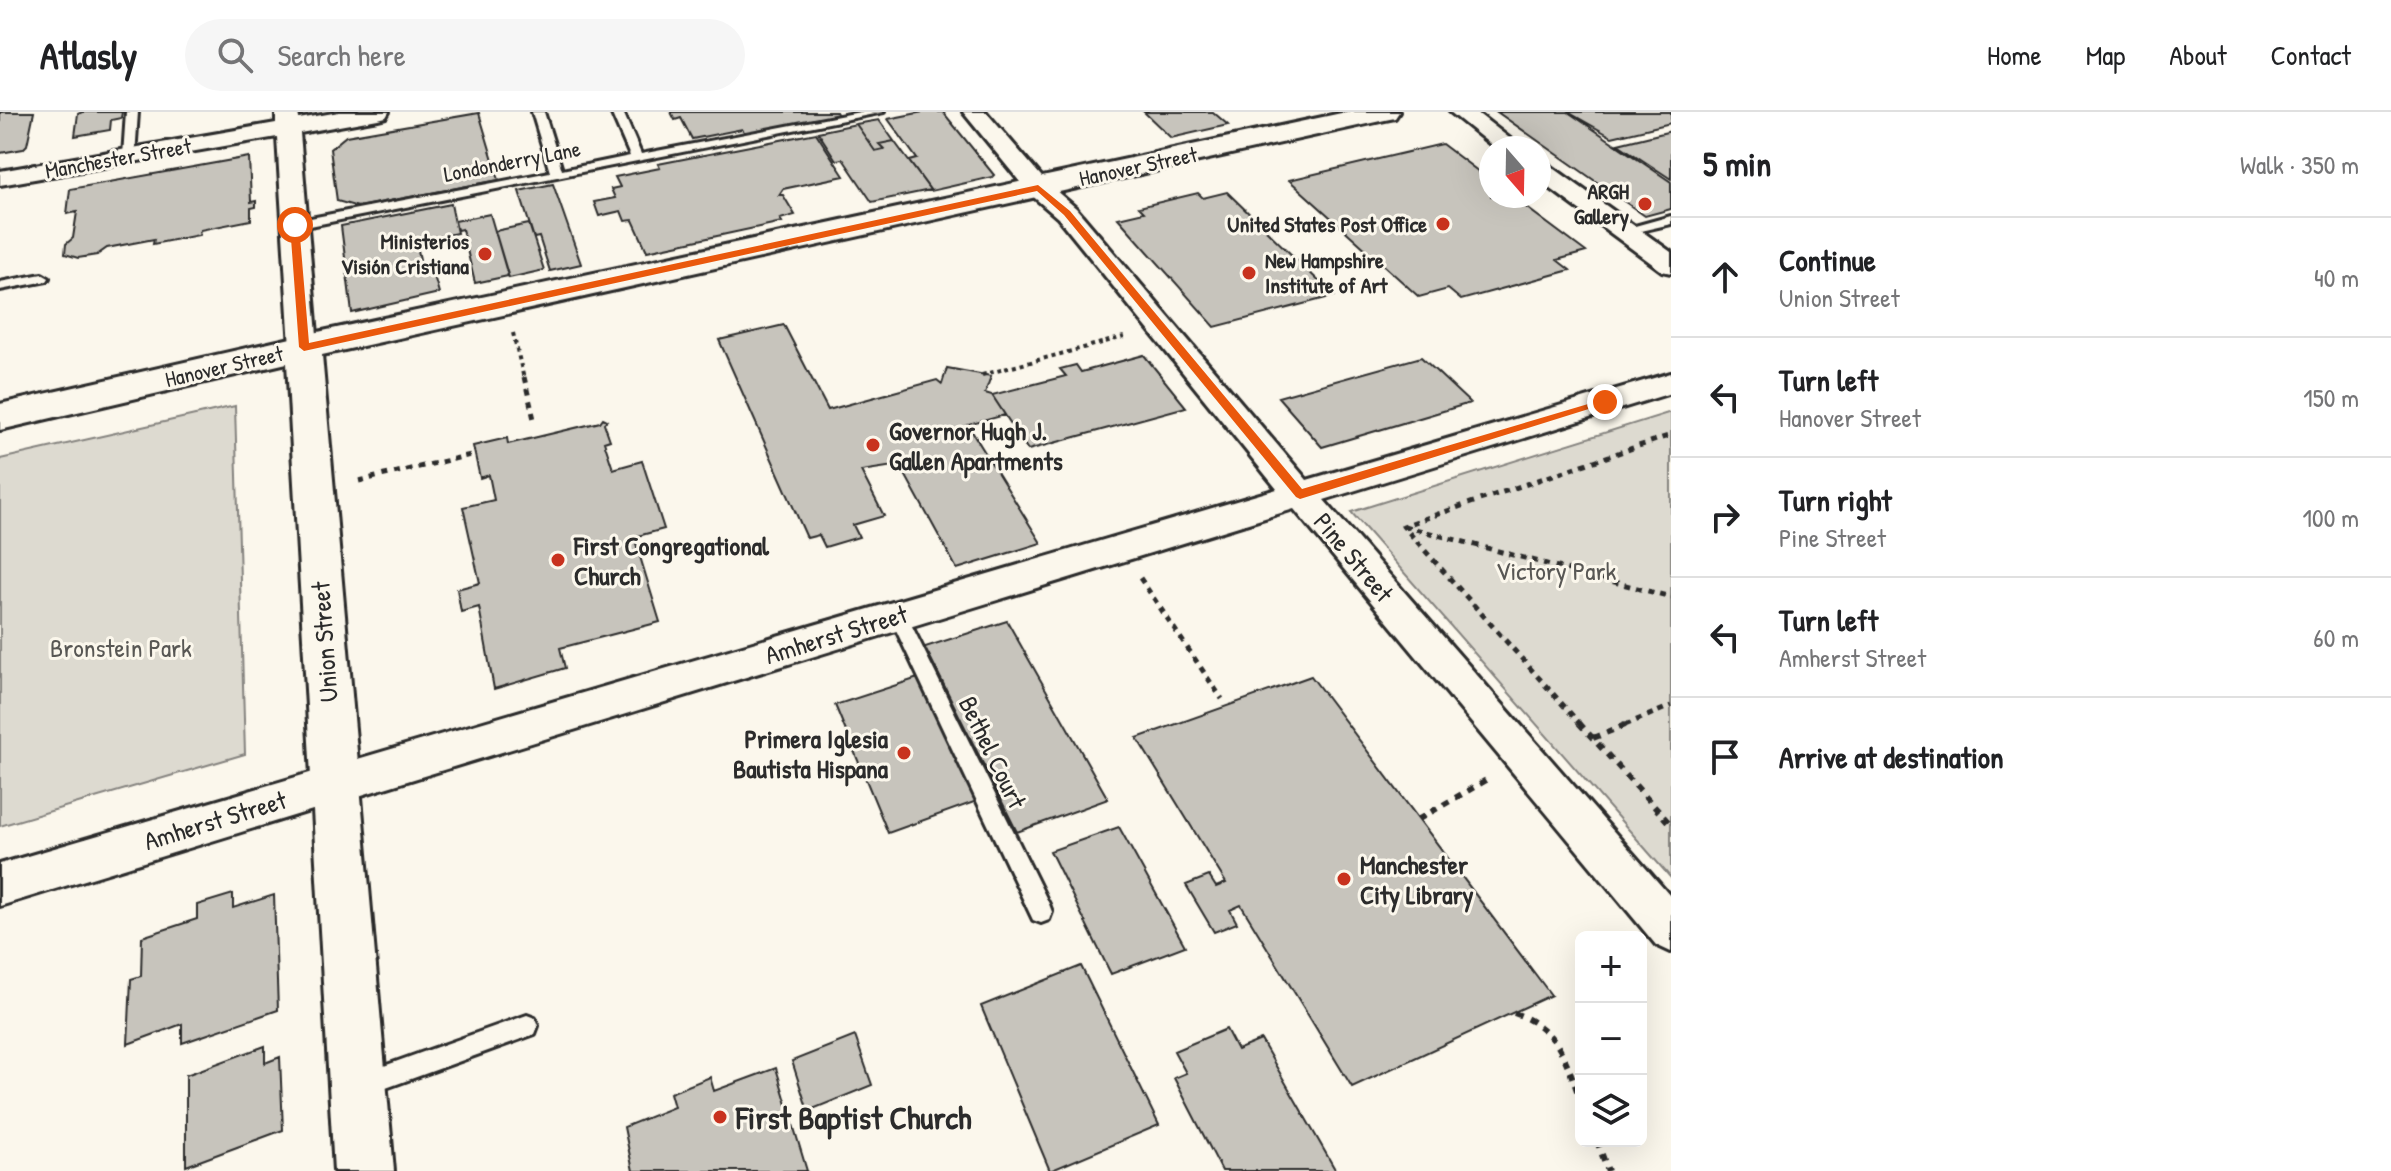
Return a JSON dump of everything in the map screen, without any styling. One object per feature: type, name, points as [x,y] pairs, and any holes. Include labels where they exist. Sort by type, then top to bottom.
[{"type":"street","name":"Manchester Street","points":[[0,178],[129,156],[287,120],[378,112]]},
{"type":"street","name":"Pine Street","points":[[974,112],[1038,188],[1067,213],[1300,494],[1671,930]]},
{"type":"street","name":"Hanover Street","points":[[0,417],[304,347],[1385,112]]},
{"type":"street","points":[[1461,112],[1494,136]]},
{"type":"street","name":"Union Street","points":[[287,120],[364,1171]]},
{"type":"street","points":[[1551,178],[1671,265]]},
{"type":"street","name":"Amherst Street","points":[[0,885],[1671,383]]},
{"type":"lane","points":[[129,156],[132,112]]},
{"type":"lane","points":[[538,112],[557,174]]},
{"type":"lane","points":[[617,112],[637,158]]},
{"type":"lane","name":"Londonderry Lane","points":[[295,225],[878,112]]},
{"type":"lane","points":[[1623,231],[1671,220]]},
{"type":"lane","points":[[0,286],[42,278]]},
{"type":"lane","name":"Bethel Court","points":[[898,615],[1041,912]]},
{"type":"lane","points":[[358,1086],[527,1026]]},
{"type":"path","points":[[511,328],[534,419]]},
{"type":"path","points":[[982,375],[1126,336]]},
{"type":"path","points":[[1403,526],[1671,435]]},
{"type":"path","points":[[359,481],[475,454]]},
{"type":"path","points":[[1403,526],[1671,597]]},
{"type":"path","points":[[1403,526],[1671,825]]},
{"type":"path","points":[[1139,577],[1222,699]]},
{"type":"path","points":[[1593,738],[1671,706]]},
{"type":"path","points":[[1419,819],[1489,779]]},
{"type":"path","points":[[1514,1013],[1533,1018],[1554,1038],[1575,1088]]},
{"type":"path","points":[[1599,1147],[1608,1171]]},
{"type":"green space","name":"Bronstein Park","points":[[235,406],[245,754],[0,826],[0,459]]},
{"type":"green space","name":"Victory Park","points":[[1671,412],[1671,878],[1351,512]]},
{"type":"building","points":[[0,112],[34,112],[27,145],[23,149],[0,153]]},
{"type":"building","points":[[122,112],[121,118],[111,120],[110,130],[75,136],[78,114]]},
{"type":"building","points":[[671,112],[836,112],[838,115],[745,133],[742,129],[692,139],[681,118],[675,120]]},
{"type":"building","points":[[923,112],[943,112],[994,175],[931,191],[909,161],[917,159],[888,119]]},
{"type":"building","points":[[1144,112],[1213,112],[1228,125],[1171,138]]},
{"type":"building","points":[[1497,112],[1568,112],[1671,182],[1671,209],[1645,216],[1551,150],[1551,136],[1531,136]]},
{"type":"building","points":[[1568,112],[1671,112],[1671,123],[1612,137]]},
{"type":"building","points":[[479,113],[499,180],[358,207],[337,201],[330,149],[346,136]]},
{"type":"building","points":[[879,120],[894,141],[879,144],[884,149],[875,151],[856,124]]},
{"type":"building","points":[[856,124],[875,151],[884,149],[879,144],[894,141],[930,190],[872,202],[843,159],[836,160],[818,132]]},
{"type":"building","points":[[1671,131],[1671,179],[1618,144]]},
{"type":"building","points":[[816,133],[844,176],[783,189],[779,195],[783,195],[795,215],[780,219],[782,222],[647,251],[633,220],[625,221],[621,211],[599,216],[594,202],[615,198],[611,189],[620,187],[615,177],[660,168],[658,164]]},
{"type":"building","name":"United States Post Office","points":[[1442,144],[1479,172],[1479,208],[1527,208],[1586,252],[1557,260],[1570,270],[1461,300],[1448,289],[1419,297],[1289,180]]},
{"type":"building","points":[[249,157],[251,202],[256,201],[256,207],[251,208],[251,220],[200,230],[199,235],[153,244],[154,239],[107,248],[97,255],[78,258],[65,254],[66,244],[73,238],[77,212],[67,214],[70,189]]},
{"type":"building","points":[[553,184],[581,264],[550,271],[539,237],[534,238],[519,191]]},
{"type":"building","points":[[1227,192],[1334,296],[1215,327],[1118,218],[1144,212],[1139,207],[1198,193],[1203,198]]},
{"type":"building","points":[[451,204],[457,233],[416,241],[421,264],[430,262],[439,293],[352,313],[341,226]]},
{"type":"building","name":"Ministerios Visión Cristiana","points":[[490,214],[508,276],[475,283],[462,229],[457,230],[455,221]]},
{"type":"building","points":[[529,224],[544,270],[509,278],[495,231]]},
{"type":"building","name":"Governor Hugh J. Gallen Apartments","points":[[784,325],[828,410],[937,380],[942,384],[947,368],[991,376],[985,393],[992,395],[1005,415],[968,425],[1041,543],[957,569],[900,465],[861,471],[884,516],[853,525],[859,537],[825,547],[819,535],[807,538],[719,340]]},
{"type":"building","points":[[1144,355],[1186,407],[1028,450],[992,395],[1066,376],[1060,369],[1076,365],[1081,372]]},
{"type":"building","points":[[1421,357],[1470,403],[1322,447],[1278,397]]},
{"type":"building","name":"First Congregational Church","points":[[603,418],[607,420],[604,423],[610,440],[604,442],[613,469],[642,461],[664,529],[634,537],[660,622],[560,648],[565,668],[494,689],[479,607],[461,612],[457,589],[480,583],[463,507],[494,500],[489,475],[480,478],[473,446],[507,438],[508,444],[600,422]]},
{"type":"building","points":[[1007,621],[1108,799],[1017,832],[929,655],[926,656],[922,648]]},
{"type":"building","name":"Manchester City Library","points":[[1311,676],[1551,995],[1352,1087],[1241,905],[1230,910],[1237,923],[1214,932],[1186,885],[1209,876],[1216,887],[1226,883],[1137,738]]},
{"type":"building","name":"Primera Iglesia Bautista Hispana","points":[[918,678],[977,801],[888,833],[835,705]]},
{"type":"building","points":[[1119,827],[1185,946],[1111,974],[1050,851]]},
{"type":"building","points":[[233,894],[233,908],[274,895],[278,1010],[182,1043],[182,1024],[128,1044],[131,979],[141,976],[142,937],[197,919],[197,905]]},
{"type":"building","points":[[1081,966],[1159,1125],[1050,1171],[981,1006]]},
{"type":"building","points":[[1226,1029],[1237,1050],[1261,1040],[1336,1171],[1222,1171],[1174,1078],[1186,1073],[1174,1051]]},
{"type":"building","points":[[855,1036],[872,1085],[808,1111],[792,1061]]},
{"type":"building","points":[[265,1046],[265,1063],[280,1057],[283,1130],[186,1166],[186,1075]]},
{"type":"building","name":"First Baptist Church","points":[[776,1068],[807,1171],[633,1171],[624,1127],[674,1107],[670,1093],[710,1077],[714,1091]]},
{"type":"place","name":"ARGH Gallery","points":[[1645,204]]},
{"type":"place","name":"United States Post Office","points":[[1443,224]]},
{"type":"place","name":"Ministerios Visión Cristiana","points":[[485,254]]},
{"type":"place","name":"New Hampshire Institute of Art","points":[[1249,273]]},
{"type":"place","name":"Governor Hugh J. Gallen Apartments","points":[[873,445]]},
{"type":"place","name":"First Congregational Church","points":[[558,560]]},
{"type":"place","name":"Primera Iglesia Bautista Hispana","points":[[904,753]]},
{"type":"place","name":"Manchester City Library","points":[[1344,879]]},
{"type":"place","name":"First Baptist Church","points":[[720,1117]]},
{"type":"route","points":[[295,225],[304,347],[1038,188],[1067,213],[1300,494],[1605,402]]}]
